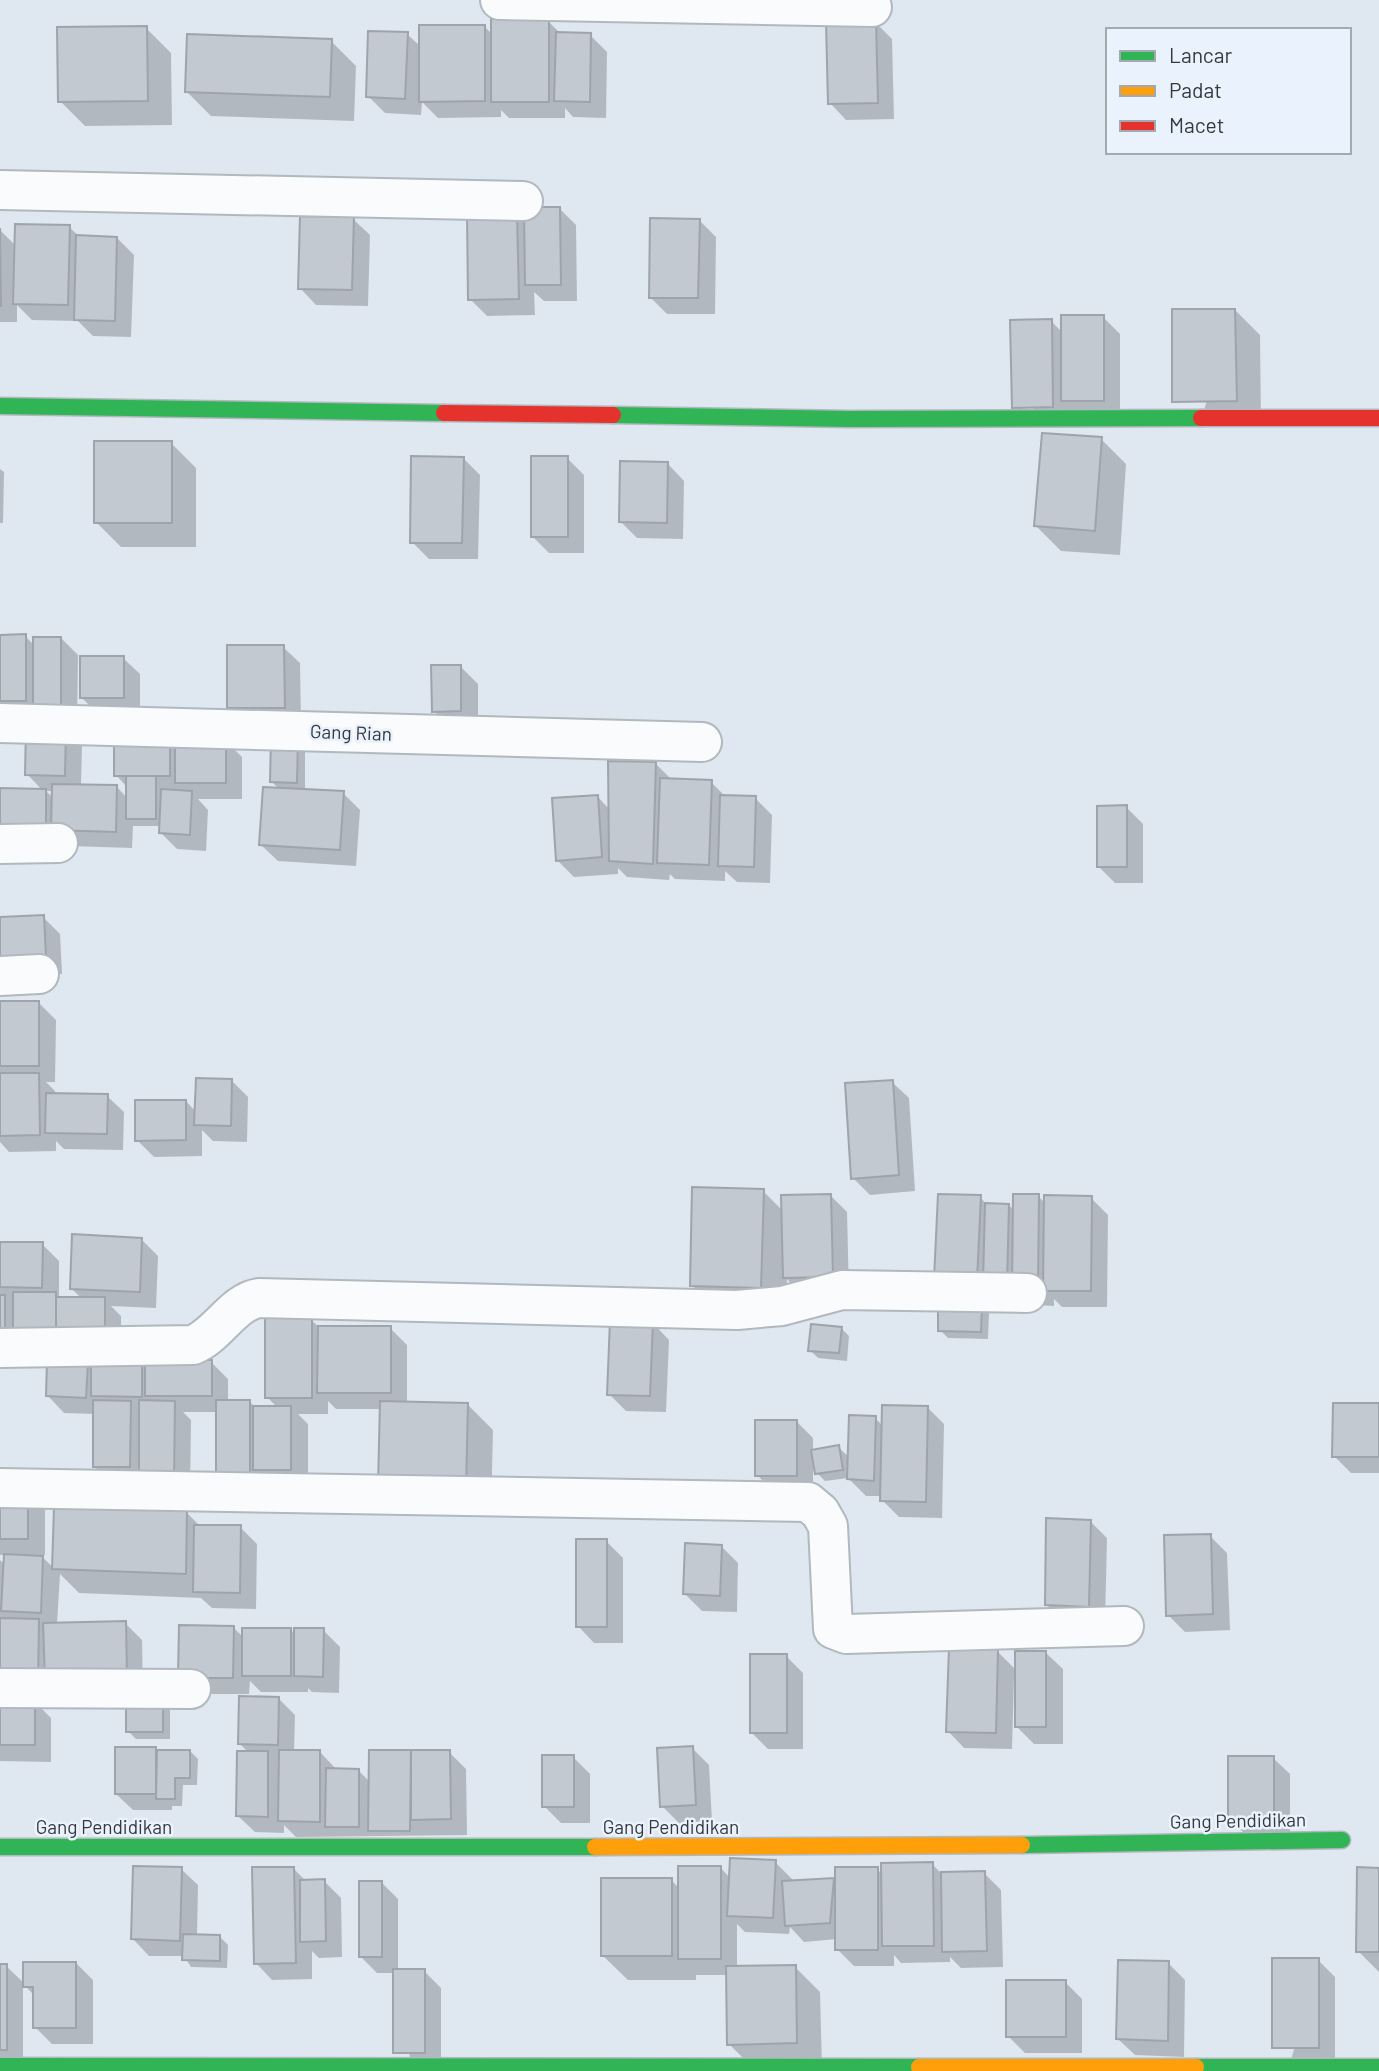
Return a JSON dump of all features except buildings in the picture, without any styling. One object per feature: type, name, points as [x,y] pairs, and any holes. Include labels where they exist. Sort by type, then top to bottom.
[{"type":"street","points":[[500,0],[872,6]]},
{"type":"street","points":[[0,190],[523,201]]},
{"type":"street","points":[[0,406],[849,419],[1379,418]]},
{"type":"street","name":"Gang Rian","points":[[0,723],[702,742]]},
{"type":"street","points":[[0,844],[58,843]]},
{"type":"street","points":[[0,976],[39,974]]},
{"type":"street","points":[[0,1348],[193,1345],[213,1334],[245,1302],[258,1298],[737,1310],[782,1306],[842,1290],[1027,1293]]},
{"type":"street","points":[[0,1488],[808,1502],[820,1512],[828,1526],[833,1629],[839,1632],[846,1634],[1124,1626]]},
{"type":"street","points":[[0,1688],[191,1689]]},
{"type":"street","name":"Gang Pendidikan","points":[[0,1847],[931,1847],[1342,1840]]},
{"type":"street","points":[[0,2066],[1379,2067]]},
{"type":"traffic: fast","points":[[0,406],[444,413]]},
{"type":"traffic: fast","points":[[613,415],[849,419],[1201,418]]},
{"type":"traffic: fast","points":[[1022,1845],[1342,1840]]},
{"type":"traffic: fast","points":[[0,1847],[595,1847]]},
{"type":"traffic: fast","points":[[0,2066],[919,2067]]},
{"type":"traffic: fast","points":[[1196,2067],[1379,2067]]},
{"type":"traffic: slow","points":[[595,1847],[1022,1845]]},
{"type":"traffic: slow","points":[[919,2067],[1196,2067]]},
{"type":"traffic: jam","points":[[444,413],[613,415]]},
{"type":"traffic: jam","points":[[1201,418],[1379,418]]}]
